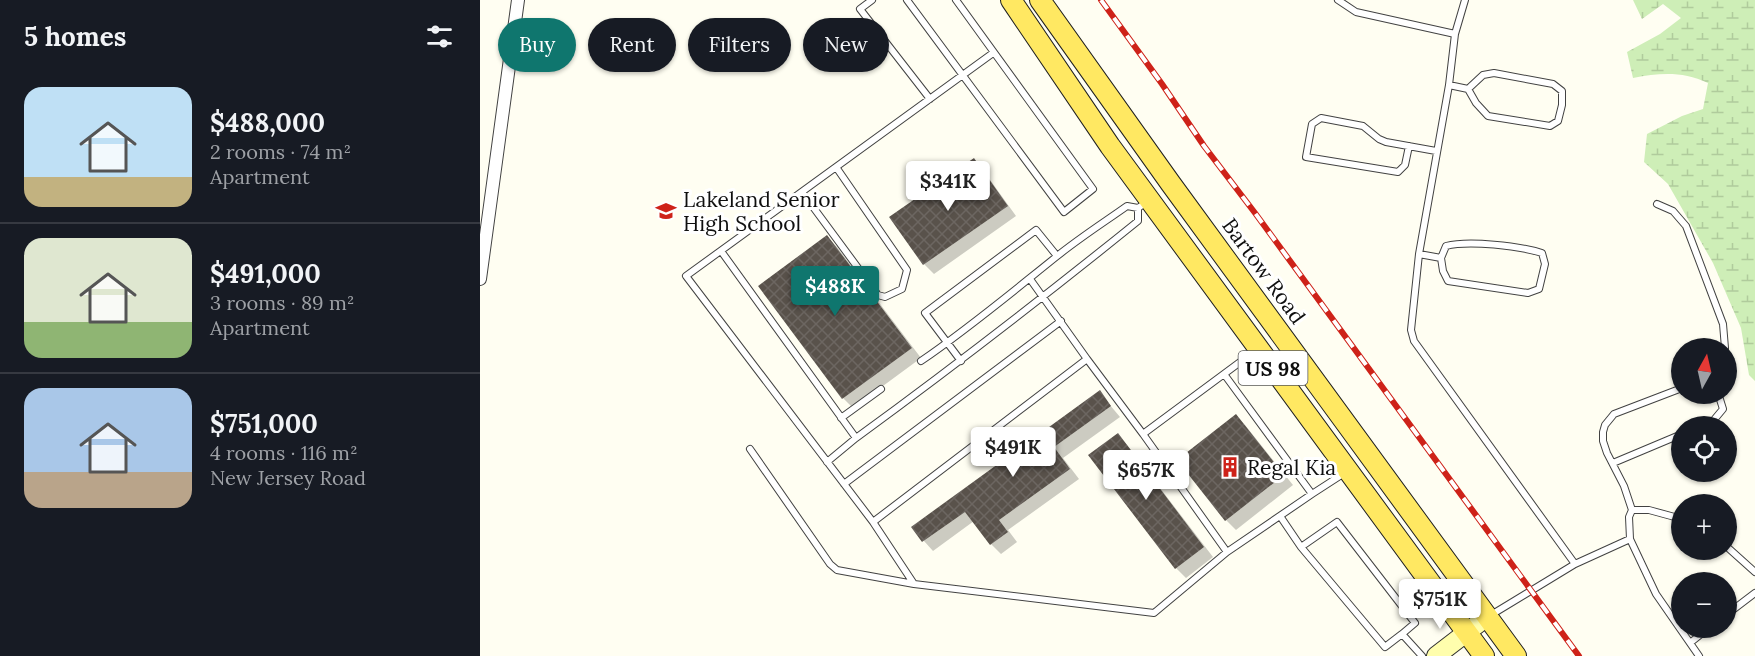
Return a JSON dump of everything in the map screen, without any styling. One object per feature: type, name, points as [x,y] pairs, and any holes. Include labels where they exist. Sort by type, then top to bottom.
[{"type":"main road","name":"Bartow Road","points":[[1011,0],[1073,93],[1488,616],[1516,656]]},
{"type":"main road","name":"Bartow Road","points":[[1040,0],[1156,195],[1258,349],[1484,656]]},
{"type":"street","points":[[480,279],[518,0]]},
{"type":"street","points":[[1436,656],[1488,616]]},
{"type":"lane","points":[[872,0],[860,9],[930,99]]},
{"type":"lane","points":[[907,0],[1064,212],[1093,189],[956,0]]},
{"type":"lane","points":[[1338,0],[1356,12],[1455,34]]},
{"type":"lane","points":[[1465,0],[1455,34],[1449,85],[1419,254],[1411,330],[1414,341],[1575,564]]},
{"type":"lane","points":[[914,584],[873,522],[686,276],[993,53]]},
{"type":"lane","points":[[1449,85],[1468,89],[1476,103],[1488,116],[1550,126],[1558,121],[1562,105],[1562,91],[1553,84],[1494,73],[1483,75],[1468,89]]},
{"type":"lane","points":[[1409,146],[1405,165],[1398,172],[1306,157],[1312,124],[1321,118],[1362,126],[1386,142],[1409,146],[1436,151]]},
{"type":"lane","points":[[802,192],[878,295],[885,297],[902,289],[907,270],[836,167]]},
{"type":"lane","points":[[921,361],[1057,256],[1127,206],[1156,195]]},
{"type":"lane","points":[[827,462],[1044,297],[1138,221],[1156,195]]},
{"type":"lane","points":[[1657,204],[1673,211],[1686,226],[1723,324],[1724,338]]},
{"type":"lane","points":[[961,361],[925,314],[1036,230],[1057,256]]},
{"type":"lane","points":[[1457,243],[1524,248],[1542,253],[1545,264],[1539,289],[1528,292],[1448,281],[1443,272],[1441,258],[1446,246],[1457,243]]},
{"type":"lane","points":[[721,251],[856,438]]},
{"type":"lane","points":[[1419,254],[1441,258]]},
{"type":"lane","points":[[1030,279],[1227,552]]},
{"type":"lane","points":[[844,484],[1061,321]]},
{"type":"lane","points":[[1143,434],[1258,349]]},
{"type":"lane","points":[[873,522],[1088,359]]},
{"type":"lane","points":[[1224,374],[1312,494]]},
{"type":"lane","points":[[841,418],[880,389]]},
{"type":"lane","points":[[1671,392],[1614,414],[1605,425],[1603,441],[1624,486],[1632,510],[1629,517],[1630,539],[1656,594],[1699,656]]},
{"type":"lane","points":[[1613,463],[1671,439]]},
{"type":"lane","points":[[750,449],[830,564],[837,570],[914,584],[1154,613],[1227,552],[1348,471]]},
{"type":"lane","points":[[1632,510],[1649,510],[1671,516]]},
{"type":"lane","points":[[1280,516],[1301,547],[1385,647],[1415,623],[1337,522],[1301,547]]},
{"type":"lane","points":[[1488,616],[1575,564],[1630,539]]},
{"type":"lane","points":[[1737,556],[1755,572]]},
{"type":"lane","points":[[1737,607],[1755,593]]},
{"type":"lane","points":[[1402,634],[1422,656]]},
{"type":"lane","points":[[1690,643],[1696,638]]},
{"type":"green space","points":[[1633,0],[1755,0],[1755,381],[1749,375],[1741,328],[1713,263],[1668,184],[1644,162],[1647,134],[1682,116],[1703,109],[1708,83],[1689,76],[1671,74],[1633,78],[1627,52],[1660,34],[1681,18],[1663,4],[1642,19]]},
{"type":"building","points":[[974,158],[1008,206],[923,265],[889,217]]},
{"type":"building","points":[[827,235],[912,348],[842,399],[758,286]]},
{"type":"building","points":[[1100,390],[1111,406],[1054,447],[1070,469],[999,520],[1008,532],[990,545],[965,512],[922,542],[911,527]]},
{"type":"building","name":"Regal Kia","points":[[1236,414],[1284,475],[1225,521],[1177,460]]},
{"type":"building","points":[[1118,433],[1204,547],[1175,569],[1088,455]]},
{"type":"railway","points":[[1101,0],[1204,146],[1579,656]]},
{"type":"place","name":"Lakeland Senior High School","points":[[666,211]]},
{"type":"place","name":"Regal Kia","points":[[1230,467]]}]
